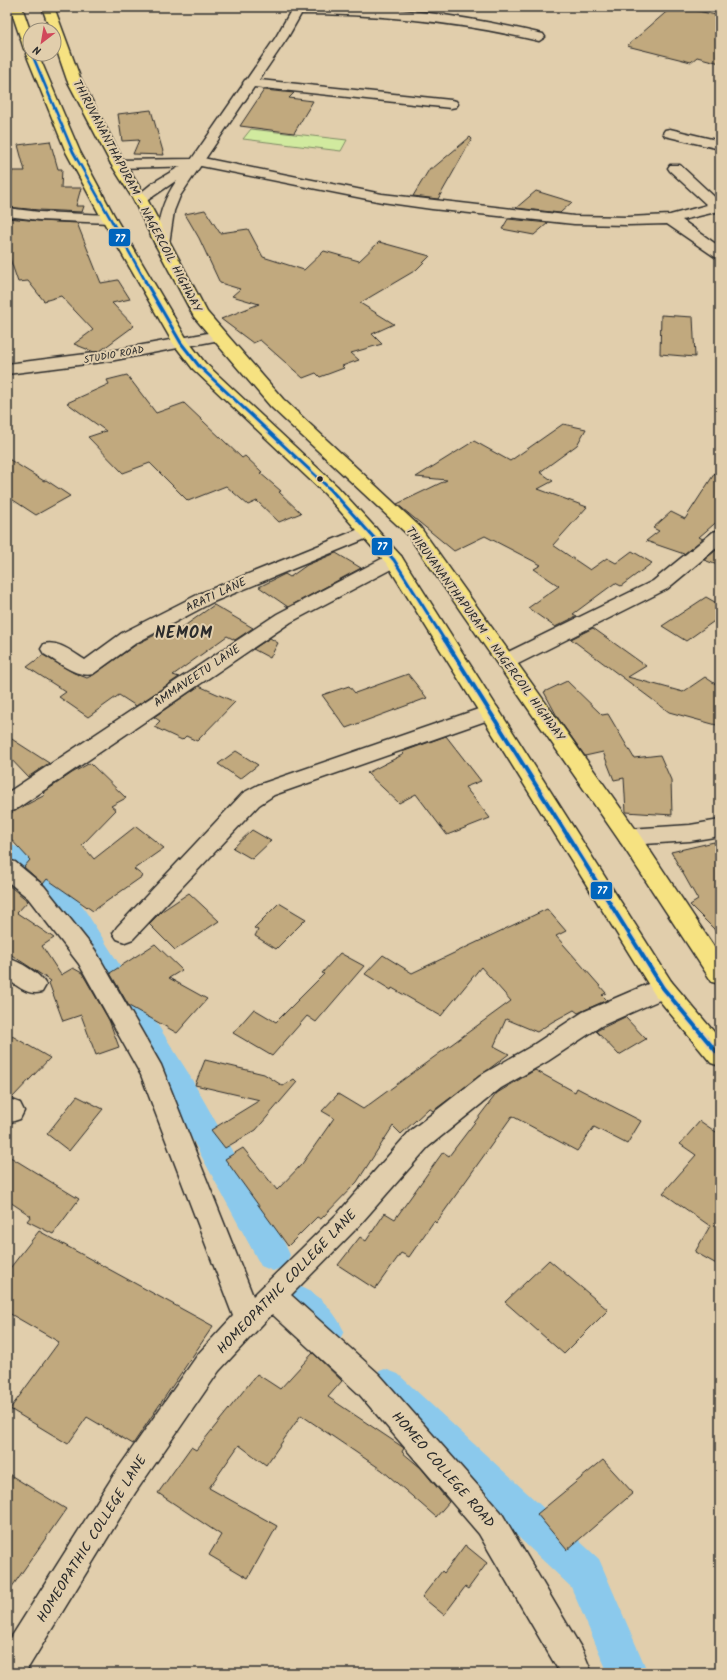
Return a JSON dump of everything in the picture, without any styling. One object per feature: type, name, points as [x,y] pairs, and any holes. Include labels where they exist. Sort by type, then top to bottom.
[{"type":"main road","points":[[16,7],[22,25]]},
{"type":"main road","name":"THIRUVANANTHAPURAM - NAGERCOIL HIGHWAY","points":[[48,7],[74,80],[118,164],[119,206],[181,343],[199,366],[331,490],[394,560],[663,988],[720,1056]]},
{"type":"main road","name":"THIRUVANANTHAPURAM - NAGERCOIL HIGHWAY","points":[[35,62],[73,152],[119,206],[162,244],[200,314],[277,403],[414,531],[507,661],[526,692],[629,837],[720,975]]},
{"type":"street","points":[[162,244],[167,211],[173,196],[282,37],[299,9],[348,9],[461,21],[502,28],[539,37]]},
{"type":"street","points":[[250,83],[451,104]]},
{"type":"street","points":[[670,133],[720,144]]},
{"type":"street","points":[[7,212],[119,206],[159,185],[197,162]]},
{"type":"street","points":[[118,164],[197,162],[382,198],[432,205],[574,220],[628,221],[670,219],[717,207],[675,168]]},
{"type":"street","points":[[670,219],[720,254]]},
{"type":"street","name":"STUDIO ROAD","points":[[7,369],[110,356],[220,336]]},
{"type":"street","name":"ARATI LANE","points":[[51,650],[86,669],[129,638],[206,598],[369,531]]},
{"type":"street","points":[[507,661],[660,585],[720,536]]},
{"type":"street","name":"AMMAVEETU LANE","points":[[7,804],[284,618],[394,560]]},
{"type":"street","points":[[125,933],[251,799],[266,790],[490,712]]},
{"type":"street","points":[[629,837],[690,833],[720,828]]},
{"type":"street","points":[[7,868],[36,892],[87,957],[152,1072],[248,1319]]},
{"type":"street","points":[[7,967],[34,985]]},
{"type":"street","name":"HOMEOPATHIC COLLEGE LANE","points":[[7,1673],[125,1483],[209,1362],[248,1319],[347,1221],[419,1139],[492,1081],[539,1054],[592,1019],[663,988]]},
{"type":"street","name":"HOMEO COLLEGE ROAD","points":[[272,1296],[369,1384],[490,1523],[572,1662],[576,1673]]},
{"type":"green space","points":[[251,129],[347,140],[341,151],[243,139]]},
{"type":"building","points":[[672,7],[681,7],[720,16],[720,63],[697,57],[691,62],[627,46]]},
{"type":"building","points":[[264,90],[294,93],[289,98],[313,101],[294,133],[240,126]]},
{"type":"building","points":[[151,110],[164,155],[133,154],[139,140],[122,141],[118,114]]},
{"type":"building","points":[[470,137],[472,139],[438,199],[413,196],[430,168],[433,168]]},
{"type":"building","points":[[50,141],[58,169],[62,169],[61,188],[81,188],[76,206],[84,206],[82,212],[7,207],[7,197],[10,197],[12,171],[25,171],[18,145]]},
{"type":"building","points":[[536,191],[572,202],[560,213],[516,208]]},
{"type":"building","points":[[205,210],[220,233],[248,229],[263,257],[304,270],[324,251],[359,261],[379,242],[430,256],[416,270],[360,303],[394,324],[372,334],[382,344],[351,353],[359,360],[342,366],[344,368],[320,377],[316,373],[303,378],[260,340],[253,343],[221,319],[259,304],[232,296],[240,289],[220,283],[199,238],[185,214]]},
{"type":"building","points":[[7,218],[77,223],[101,283],[118,280],[130,299],[112,303],[134,326],[100,351],[94,352],[74,344],[93,330],[61,296],[44,301],[28,281],[18,282],[7,250]]},
{"type":"building","points":[[508,219],[548,223],[534,235],[502,229]]},
{"type":"building","points":[[661,315],[693,317],[695,357],[660,354]]},
{"type":"building","points":[[127,375],[156,413],[184,403],[242,458],[245,456],[262,472],[260,473],[281,491],[279,492],[301,513],[279,522],[257,501],[248,505],[226,486],[188,501],[150,463],[123,473],[88,437],[106,431],[67,403],[109,384],[107,380]]},
{"type":"building","points":[[563,424],[586,429],[577,445],[540,472],[553,481],[538,489],[587,507],[553,545],[590,570],[607,558],[616,563],[632,551],[652,563],[621,586],[615,583],[573,614],[577,616],[555,627],[528,608],[559,586],[534,569],[541,565],[485,536],[454,551],[397,504],[447,480],[416,477],[474,441],[510,461]]},
{"type":"building","points":[[7,458],[44,481],[46,480],[70,496],[36,515],[7,496]]},
{"type":"building","points":[[720,465],[720,519],[699,537],[703,539],[684,554],[646,541],[659,531],[653,528],[671,512],[685,519]]},
{"type":"building","points":[[720,547],[720,566],[704,560]]},
{"type":"building","points":[[336,553],[361,568],[288,607],[259,587],[285,574],[290,577],[307,565]]},
{"type":"building","points":[[706,597],[720,605],[720,617],[686,641],[662,626]]},
{"type":"building","points":[[214,605],[253,628],[235,640],[227,636],[173,675],[179,677],[136,706],[119,695],[88,717],[59,697],[66,692],[27,667],[43,655],[74,673],[87,678],[137,644],[161,632],[169,637]]},
{"type":"building","points":[[593,628],[646,666],[628,677],[683,692],[705,677],[720,687],[720,726],[669,712],[571,639]]},
{"type":"building","points":[[270,638],[278,643],[270,658],[253,649]]},
{"type":"building","points":[[408,674],[427,698],[346,728],[322,695],[349,686],[355,693]]},
{"type":"building","points":[[567,681],[602,715],[608,714],[634,758],[660,755],[671,780],[672,815],[626,812],[624,778],[614,780],[603,752],[585,756],[558,718],[544,692]]},
{"type":"building","points":[[199,686],[235,702],[197,741],[186,736],[182,740],[154,727],[160,721],[154,717]]},
{"type":"building","points":[[7,736],[49,763],[28,777],[7,755]]},
{"type":"building","points":[[446,736],[481,781],[465,787],[490,818],[447,835],[416,794],[399,803],[367,773],[404,754],[402,752]]},
{"type":"building","points":[[236,751],[258,765],[240,779],[218,764]]},
{"type":"building","points":[[90,763],[126,798],[111,806],[116,810],[82,845],[94,859],[136,826],[164,848],[134,869],[143,876],[93,911],[47,879],[43,884],[24,867],[30,860],[7,835],[7,815],[45,795],[43,793],[72,773]]},
{"type":"building","points":[[252,830],[271,841],[252,859],[233,848]]},
{"type":"building","points":[[714,842],[720,853],[720,940],[714,929],[690,905],[698,900],[671,852]]},
{"type":"building","points":[[7,884],[28,901],[17,913],[54,938],[42,946],[61,975],[73,968],[82,973],[109,1020],[119,1047],[96,1055],[81,1015],[63,1021],[49,983],[51,981],[7,952]]},
{"type":"building","points":[[189,893],[219,921],[175,950],[149,924],[162,911]]},
{"type":"building","points":[[279,903],[306,919],[276,949],[255,936],[258,930],[254,928]]},
{"type":"building","points":[[547,909],[566,931],[556,936],[606,993],[602,995],[607,1000],[578,1013],[574,1010],[537,1032],[506,1019],[494,1046],[509,1054],[433,1111],[429,1108],[401,1134],[393,1126],[357,1182],[321,1219],[317,1217],[288,1246],[225,1159],[243,1148],[277,1190],[302,1164],[334,1118],[322,1111],[338,1094],[363,1109],[511,1001],[481,967],[441,1016],[392,988],[391,990],[365,974],[383,955],[412,973]]},
{"type":"building","points":[[155,944],[182,970],[169,978],[207,999],[177,1033],[129,1006],[110,973]]},
{"type":"building","points":[[340,953],[364,966],[316,1022],[307,1016],[272,1056],[233,1033],[254,1009],[276,1022],[324,974],[322,973]]},
{"type":"building","points":[[625,1017],[646,1039],[619,1055],[596,1031]]},
{"type":"building","points":[[7,1033],[50,1058],[12,1098],[7,1097]]},
{"type":"building","points":[[205,1060],[264,1074],[283,1086],[294,1079],[297,1082],[256,1130],[225,1148],[211,1130],[260,1100],[195,1085]]},
{"type":"building","points":[[535,1070],[575,1092],[577,1088],[641,1121],[627,1144],[594,1127],[577,1151],[512,1116],[436,1223],[434,1221],[409,1257],[401,1253],[375,1289],[338,1265],[360,1237],[366,1241],[385,1213],[395,1219],[443,1152],[449,1156],[497,1093]]},
{"type":"building","points":[[77,1096],[103,1109],[69,1151],[47,1134]]},
{"type":"building","points":[[700,1121],[716,1132],[720,1128],[720,1266],[695,1252],[710,1226],[663,1193],[696,1155],[680,1144]]},
{"type":"building","points":[[7,1155],[79,1199],[53,1234],[27,1221],[31,1216],[7,1200]]},
{"type":"building","points":[[39,1231],[213,1326],[133,1444],[87,1417],[68,1444],[10,1409],[59,1342],[7,1312],[7,1272]]},
{"type":"building","points":[[549,1260],[608,1310],[564,1354],[505,1302]]},
{"type":"building","points":[[313,1353],[342,1381],[328,1397],[404,1448],[402,1452],[421,1468],[449,1502],[436,1517],[382,1470],[301,1415],[266,1465],[239,1445],[209,1488],[277,1526],[248,1578],[209,1555],[221,1535],[158,1493],[191,1447],[196,1450],[257,1374],[280,1389]]},
{"type":"building","points":[[603,1460],[633,1493],[567,1550],[537,1514]]},
{"type":"building","points":[[7,1473],[66,1509],[7,1594]]},
{"type":"building","points":[[465,1545],[487,1563],[468,1589],[465,1587],[444,1615],[422,1597],[442,1571],[444,1573]]},
{"type":"waterway","points":[[7,854],[64,901],[176,1080],[273,1255]]},
{"type":"waterway","points":[[298,1301],[326,1331]]},
{"type":"waterway","points":[[385,1386],[585,1573],[628,1673]]},
{"type":"transit line","name":"77","points":[[35,62],[73,152],[109,219],[181,343],[199,366],[331,490],[394,560],[663,988],[720,1056]]},
{"type":"district","name":"NEMOM","points":[[184,633]]}]
